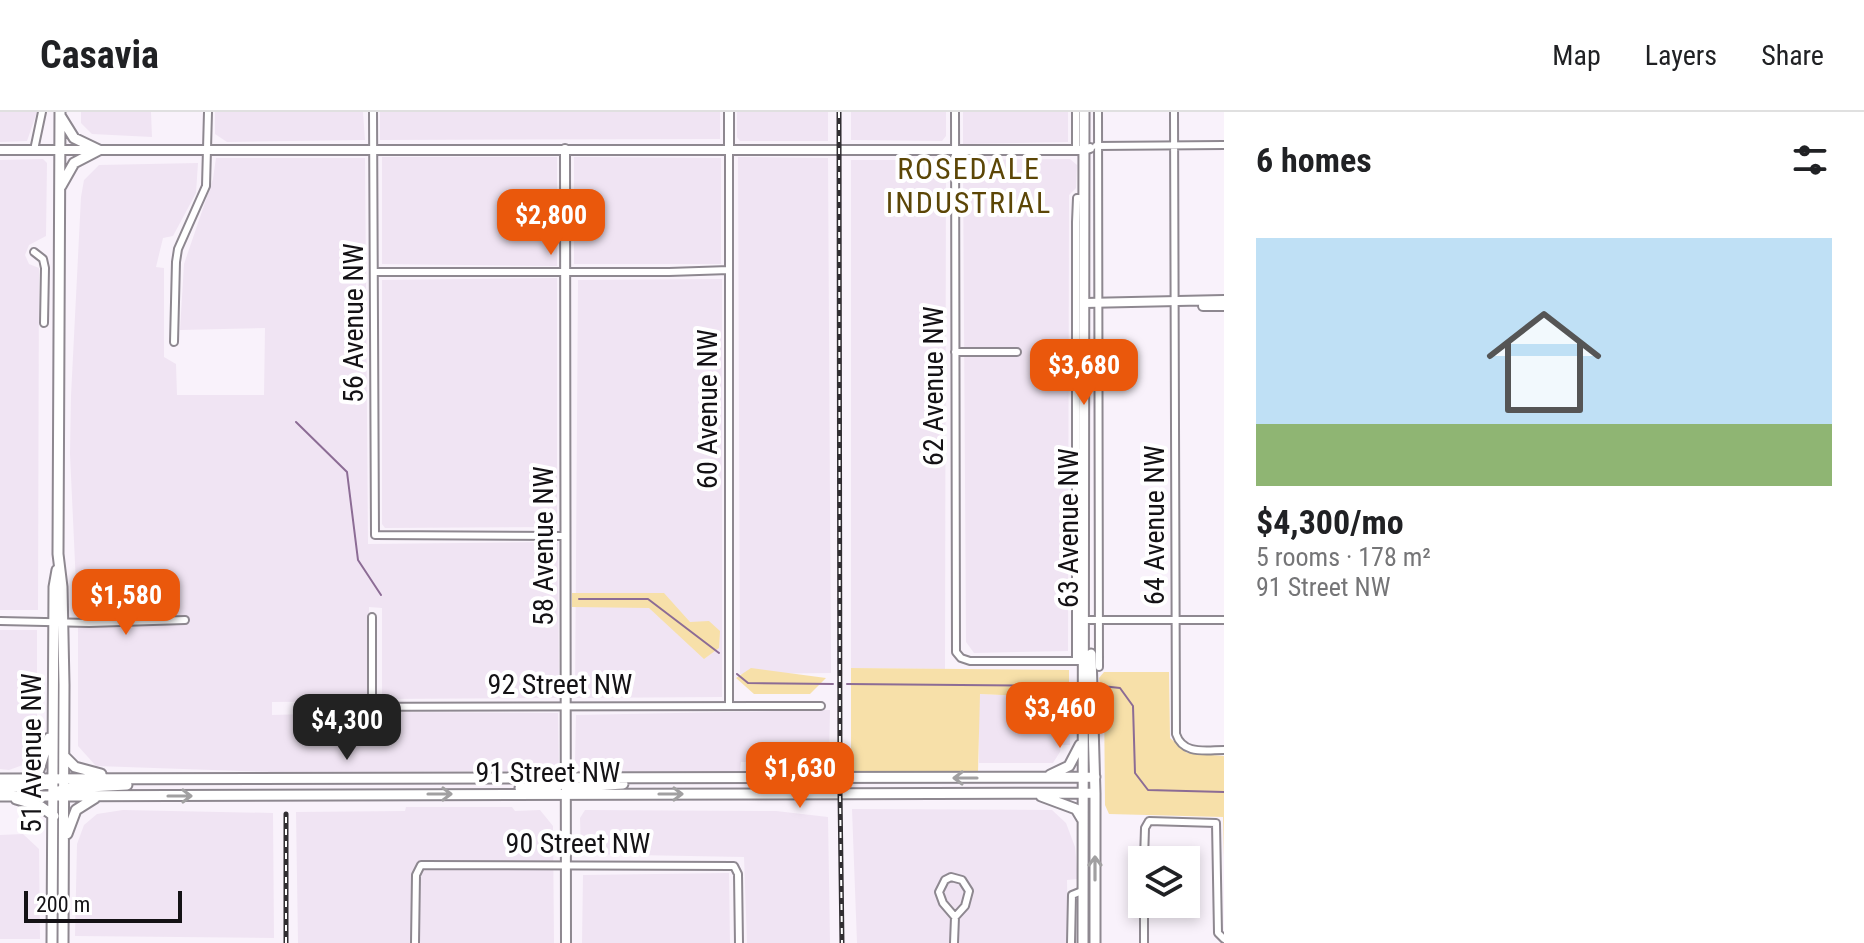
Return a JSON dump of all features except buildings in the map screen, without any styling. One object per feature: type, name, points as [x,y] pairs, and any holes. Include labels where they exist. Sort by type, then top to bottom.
[{"type":"main road","name":"63 Avenue NW","points":[[1084,112],[1087,148],[1087,303]]},
{"type":"main road","name":"63 Avenue NW","points":[[1083,943],[1082,778],[1092,620],[1084,198],[1090,112]]},
{"type":"main road","points":[[60,113],[68,130],[79,142],[99,150]]},
{"type":"main road","name":"51 Avenue NW","points":[[52,943],[54,816],[64,756],[54,587],[58,563],[60,113]]},
{"type":"main road","points":[[60,189],[74,163],[99,150]]},
{"type":"main road","name":"51 Avenue NW","points":[[58,622],[54,711],[63,853],[63,943]]},
{"type":"main road","name":"63 Avenue NW","points":[[1088,663],[1095,777],[1095,943]]},
{"type":"main road","points":[[26,779],[36,774],[42,763],[54,711]]},
{"type":"main road","points":[[1043,777],[1069,766],[1084,737]]},
{"type":"main road","points":[[64,756],[70,764],[84,771],[128,779]]},
{"type":"main road","name":"91 Street NW","points":[[0,793],[128,779],[1095,777]]},
{"type":"main road","points":[[565,794],[574,787],[661,778]]},
{"type":"main road","name":"91 Street NW","points":[[0,779],[26,779],[102,795],[1095,793]]},
{"type":"main road","points":[[58,787],[142,784],[157,779]]},
{"type":"main road","points":[[477,794],[491,789],[558,786],[566,779]]},
{"type":"main road","points":[[0,793],[40,806],[54,816]]},
{"type":"main road","points":[[1034,793],[1076,809],[1082,819]]},
{"type":"main road","points":[[63,853],[73,813],[81,805],[102,795]]},
{"type":"street","points":[[34,150],[42,112]]},
{"type":"street","points":[[174,342],[178,249],[206,186],[208,112]]},
{"type":"street","name":"56 Avenue NW","points":[[373,112],[375,535],[565,536]]},
{"type":"street","name":"60 Avenue NW","points":[[729,112],[729,706]]},
{"type":"street","name":"62 Avenue NW","points":[[955,112],[955,647],[961,658],[970,661],[1088,663]]},
{"type":"street","name":"63 Avenue NW","points":[[1076,112],[1087,148]]},
{"type":"street","name":"63 Avenue NW","points":[[1087,148],[1098,112]]},
{"type":"street","name":"64 Avenue NW","points":[[1174,112],[1176,734],[1181,745],[1193,750],[1224,750]]},
{"type":"street","points":[[0,150],[955,151],[1224,145]]},
{"type":"street","name":"58 Avenue NW","points":[[565,149],[566,943]]},
{"type":"street","points":[[34,252],[43,259],[44,323]]},
{"type":"street","points":[[375,272],[729,270]]},
{"type":"street","points":[[44,297],[59,297]]},
{"type":"street","points":[[1087,303],[1175,303],[1183,306],[1224,303]]},
{"type":"street","name":"63 Avenue NW","points":[[1087,303],[1088,663]]},
{"type":"street","points":[[955,352],[1017,352]]},
{"type":"street","points":[[372,617],[372,707]]},
{"type":"street","points":[[0,621],[185,620]]},
{"type":"street","points":[[1092,620],[1224,620]]},
{"type":"street","name":"63 Avenue NW","points":[[1088,663],[1092,620]]},
{"type":"street","name":"92 Street NW","points":[[300,707],[821,706]]},
{"type":"street","points":[[1144,846],[1147,822],[1216,823],[1218,933],[1222,938]]},
{"type":"street","name":"90 Street NW","points":[[415,943],[416,875],[418,867],[426,864],[734,866],[738,869],[739,943]]},
{"type":"street","points":[[954,943],[955,917],[965,906],[969,891],[962,880],[951,877],[945,880],[939,892],[943,903],[955,917]]},
{"type":"street","name":"63 Avenue NW","points":[[1071,943],[1072,895],[1082,891]]},
{"type":"street","points":[[1144,918],[1144,943]]},
{"type":"shaded area","points":[[0,112],[37,112],[27,141],[0,142]]},
{"type":"shaded area","points":[[81,112],[151,112],[152,137],[92,134],[81,123]]},
{"type":"shaded area","points":[[215,112],[363,112],[365,140],[227,142],[215,134]]},
{"type":"shaded area","points":[[380,112],[720,112],[720,139],[380,140]]},
{"type":"shaded area","points":[[737,112],[828,112],[828,141],[740,141],[737,137]]},
{"type":"shaded area","points":[[851,112],[946,112],[946,136],[942,141],[851,140]]},
{"type":"shaded area","points":[[963,112],[1068,112],[1068,142],[963,144]]},
{"type":"shaded area","points":[[382,157],[557,157],[557,266],[382,264]]},
{"type":"shaded area","points":[[574,157],[721,158],[721,264],[574,264]]},
{"type":"shaded area","points":[[738,157],[828,158],[831,673],[740,674]]},
{"type":"shaded area","points":[[216,158],[365,158],[368,544],[558,542],[559,698],[382,699],[382,608],[369,607],[369,701],[272,702],[272,715],[558,713],[559,771],[272,772],[96,766],[78,746],[78,628],[70,454],[84,180],[99,165],[198,163],[196,193],[173,236],[163,238],[156,267],[164,268],[164,357],[176,364],[177,395],[264,395],[265,328],[180,330],[184,264],[213,179]]},
{"type":"shaded area","points":[[43,159],[47,163],[46,236],[29,245],[25,255],[29,264],[39,268],[38,610],[0,610],[0,160]]},
{"type":"shaded area","points":[[1070,159],[1077,165],[1076,188],[1069,195],[1068,651],[974,653],[966,642],[963,160]]},
{"type":"shaded area","points":[[851,160],[941,160],[946,165],[945,669],[851,668]]},
{"type":"shaded area","points":[[557,278],[557,527],[385,528],[382,524],[382,280]]},
{"type":"shaded area","points":[[722,279],[722,697],[575,698],[578,280]]},
{"type":"shaded area","points":[[572,593],[664,593],[690,622],[709,621],[720,631],[719,648],[704,659],[649,608],[572,607]]},
{"type":"shaded area","points":[[0,630],[37,630],[37,760],[9,770],[0,769]]},
{"type":"shaded area","points":[[751,668],[826,678],[810,694],[754,694],[736,678]]},
{"type":"shaded area","points":[[851,668],[1069,670],[1069,698],[980,694],[978,772],[851,772]]},
{"type":"shaded area","points":[[1104,672],[1169,672],[1170,738],[1187,753],[1224,756],[1224,858],[1223,817],[1109,814],[1105,805],[1104,694],[1099,678]]},
{"type":"shaded area","points":[[979,694],[1069,698],[1070,745],[1061,745],[1053,763],[979,763]]},
{"type":"shaded area","points":[[830,710],[829,762],[741,762],[740,772],[584,772],[575,762],[576,715]]},
{"type":"shaded area","points":[[406,807],[540,810],[553,826],[554,943],[298,943],[296,812],[405,811]]},
{"type":"shaded area","points":[[852,809],[1052,810],[1066,823],[1075,847],[1078,879],[1067,880],[1068,943],[857,943]]},
{"type":"shaded area","points":[[123,810],[273,813],[274,938],[75,936],[77,844],[84,825],[97,814]]},
{"type":"shaded area","points":[[585,810],[776,811],[828,817],[830,943],[747,943],[744,857],[581,854],[580,818]]},
{"type":"shaded area","points":[[23,834],[39,849],[40,939],[0,939],[0,835]]},
{"type":"shaded area","points":[[729,873],[730,943],[582,943],[583,875]]},
{"type":"waterway","points":[[296,422],[347,472],[358,560],[381,595]]},
{"type":"waterway","points":[[579,599],[648,599],[719,653]]},
{"type":"waterway","points":[[737,674],[748,683],[833,684]]},
{"type":"waterway","points":[[847,684],[1075,686]]},
{"type":"waterway","points":[[1102,686],[1120,688],[1133,706],[1135,773],[1148,790],[1224,792]]},
{"type":"railway","points":[[839,112],[842,943]]},
{"type":"railway","points":[[286,814],[286,943]]},
{"type":"district","name":"ROSEDALE INDUSTRIAL","points":[[969,186]]}]
